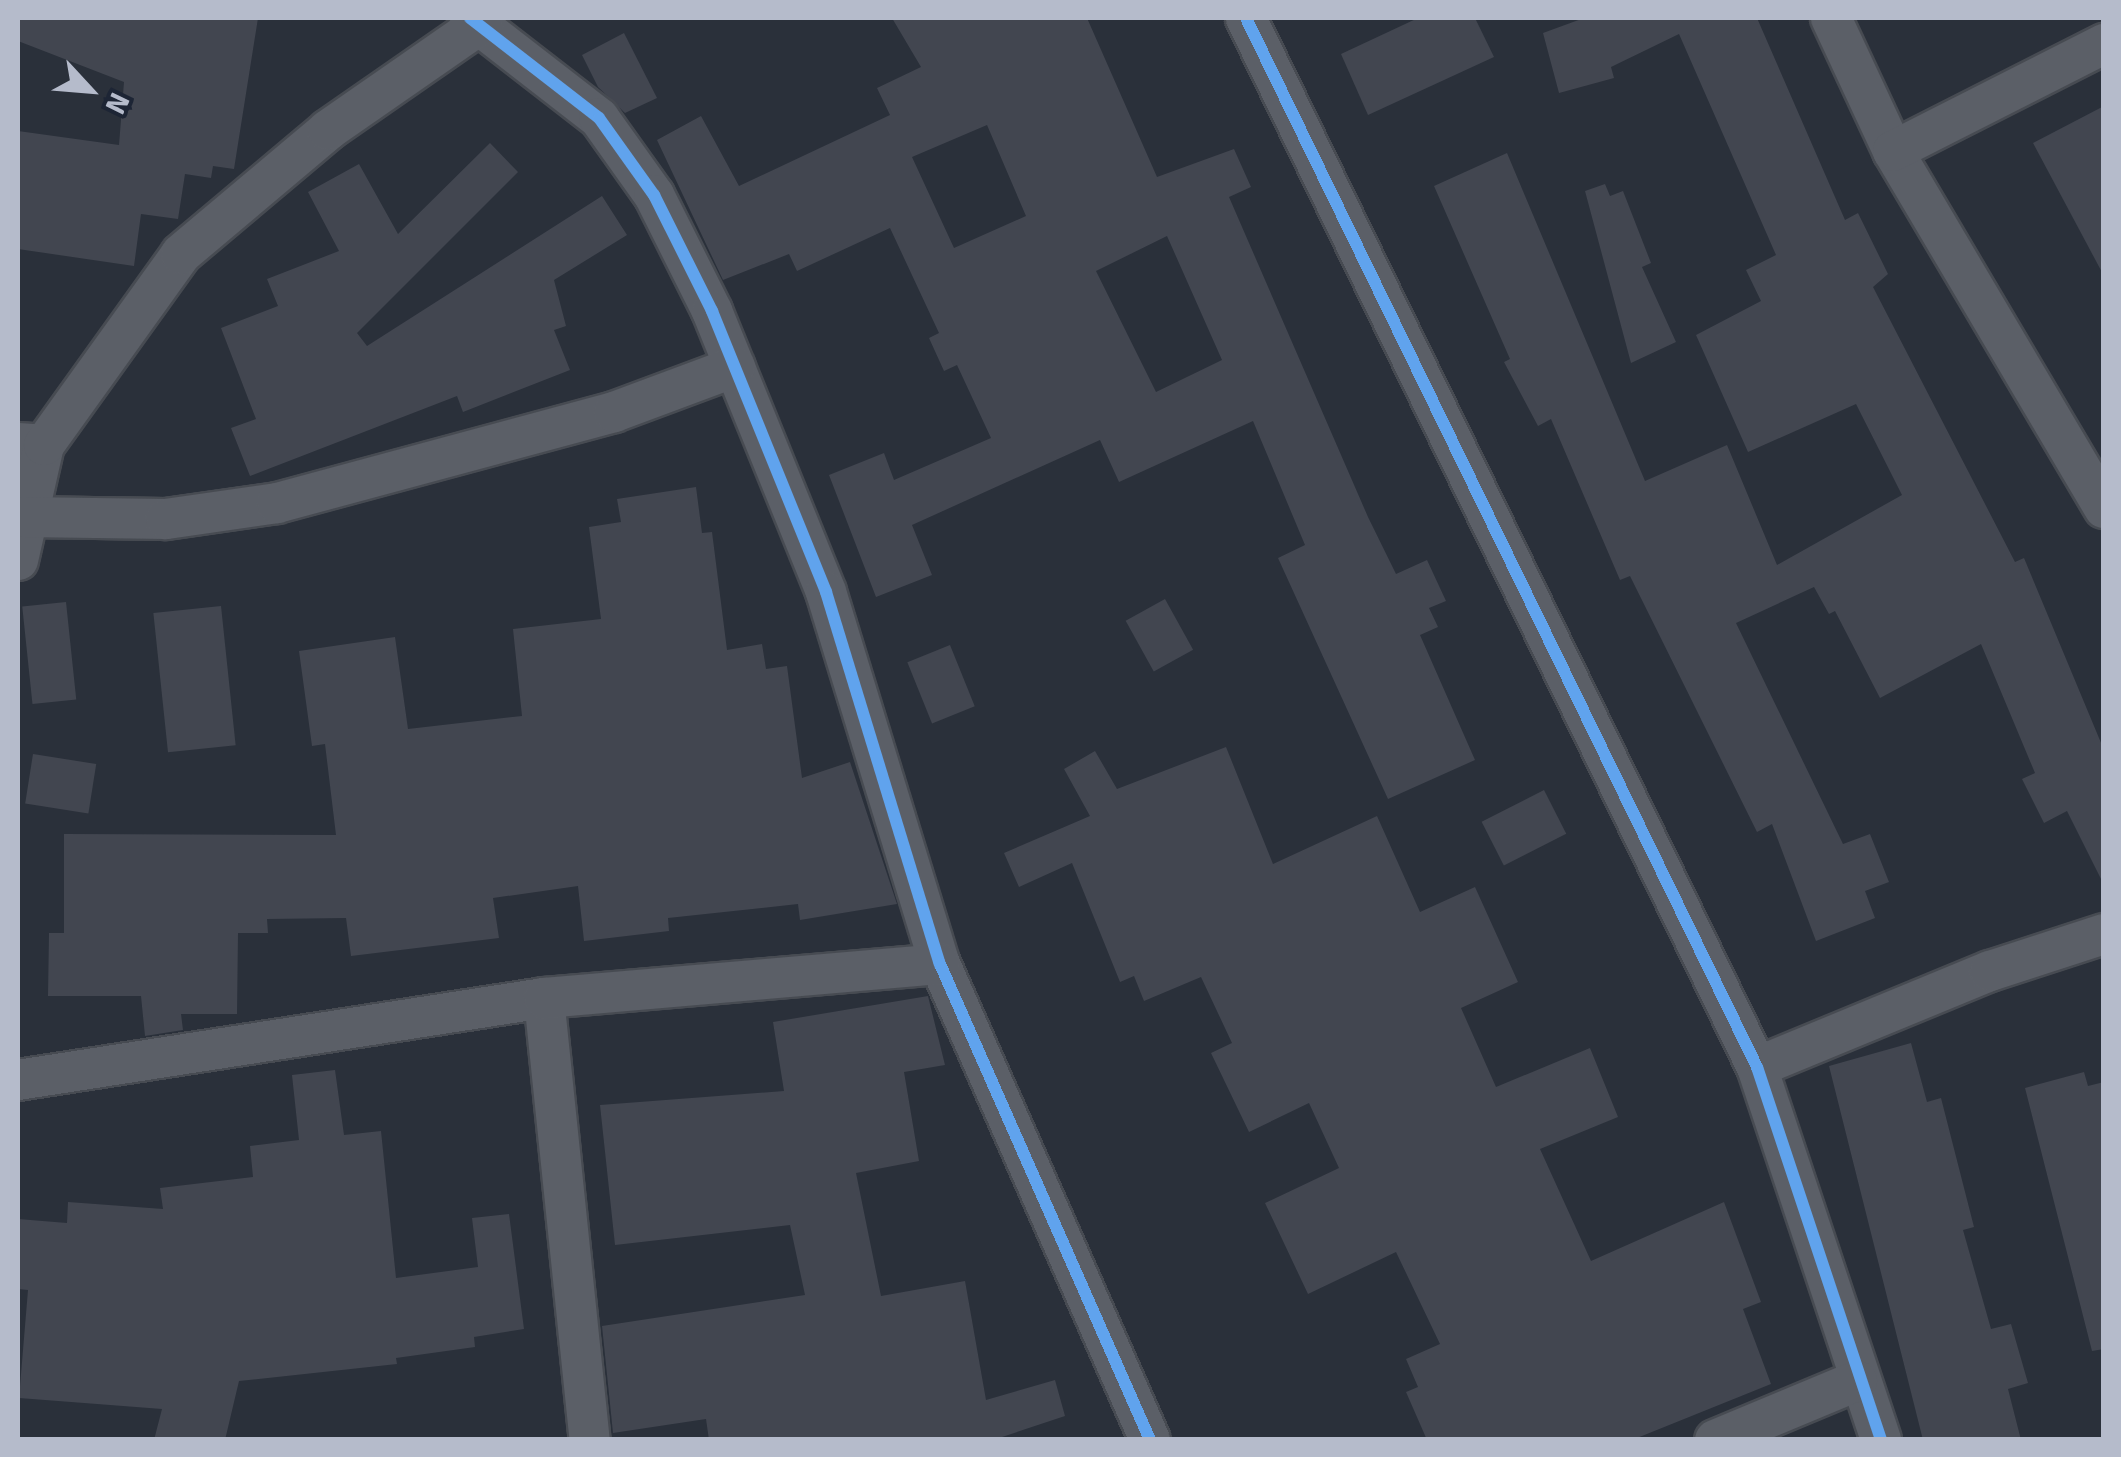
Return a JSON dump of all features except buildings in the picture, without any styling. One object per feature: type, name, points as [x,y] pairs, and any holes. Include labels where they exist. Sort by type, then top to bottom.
[{"type":"street","points":[[1246,18],[1757,1067],[1857,1381],[1882,1440]]},
{"type":"street","points":[[1832,18],[1893,151],[2104,508]]},
{"type":"street","points":[[18,560],[31,444],[181,254],[328,130],[476,20],[599,118],[654,195],[734,367],[826,592],[940,964],[1150,1440]]},
{"type":"street","points":[[1893,151],[2104,44]]},
{"type":"street","points":[[23,516],[166,519],[278,503],[614,412],[734,367]]},
{"type":"street","points":[[1757,1067],[1990,971],[2104,934]]},
{"type":"street","points":[[18,1080],[544,998],[940,964]]},
{"type":"street","points":[[544,998],[590,1440]]},
{"type":"street","points":[[1715,1440],[1857,1381]]},
{"type":"cycle path","points":[[470,18],[599,118],[654,195],[712,311],[826,592],[940,964],[1150,1440]]},
{"type":"cycle path","points":[[1246,18],[1757,1067],[1881,1440]]}]
